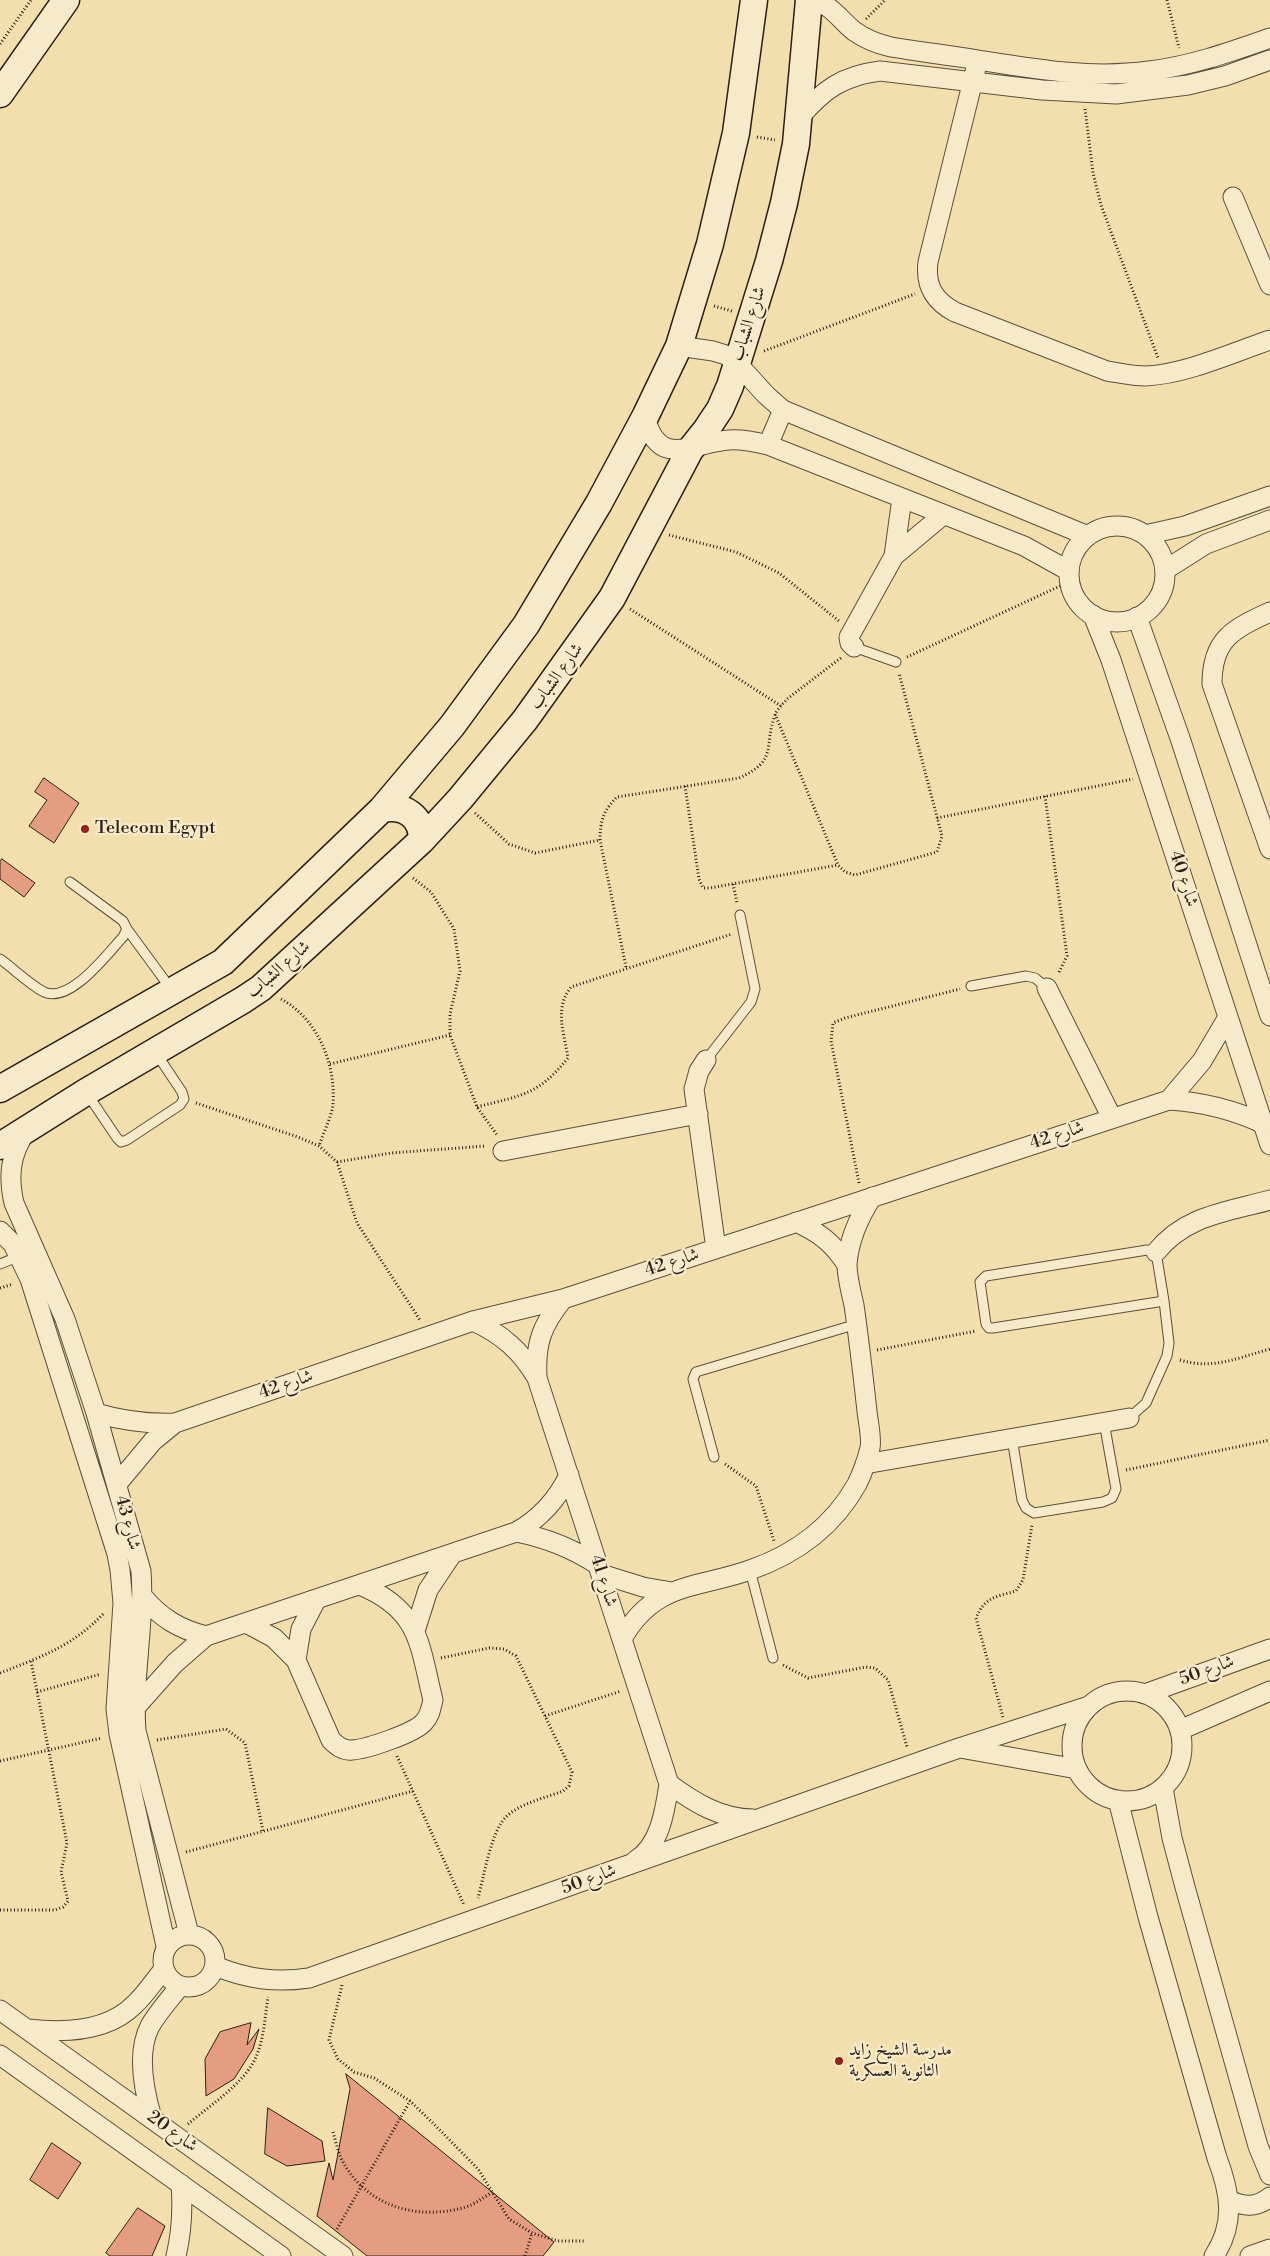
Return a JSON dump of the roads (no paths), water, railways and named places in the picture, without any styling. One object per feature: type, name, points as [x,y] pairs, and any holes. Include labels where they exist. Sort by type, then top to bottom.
[{"type":"street","points":[[0,94],[66,0]]},
{"type":"street","points":[[0,1089],[223,962],[382,809],[452,726],[526,625],[599,502],[645,417],[678,346],[694,299],[736,133],[754,0]]},
{"type":"street","points":[[809,0],[826,4],[855,31],[878,44],[1044,71],[1078,74],[1148,72],[1183,66],[1216,57],[1270,38]]},
{"type":"street","name":"شارع الشباب","points":[[0,1146],[28,1127],[261,988],[396,866],[422,840],[460,799],[526,720],[612,598],[690,450],[720,409],[730,386],[784,203],[796,144],[809,0]]},
{"type":"street","points":[[978,60],[928,262],[926,275],[929,288],[936,298],[950,309],[1107,371],[1145,376],[1164,374],[1270,340]]},
{"type":"street","points":[[798,118],[826,90],[843,80],[861,74],[880,72],[1083,93],[1116,94],[1188,85],[1225,76],[1270,60]]},
{"type":"street","points":[[1233,197],[1270,285]]},
{"type":"street","points":[[678,346],[713,351],[736,362],[766,396],[783,410],[1088,536]]},
{"type":"street","points":[[768,445],[783,410]]},
{"type":"street","points":[[645,417],[648,430],[661,444],[678,451],[690,450],[709,443],[728,440],[768,445],[1024,546],[1070,576]]},
{"type":"street","points":[[1146,535],[1186,526],[1270,496]]},
{"type":"street","points":[[853,639],[894,556],[902,498]]},
{"type":"street","points":[[894,556],[943,515]]},
{"type":"street","points":[[1165,570],[1206,544],[1270,520]]},
{"type":"street","points":[[1116,526],[1137,530],[1146,535],[1162,556],[1165,570],[1163,589],[1159,598],[1146,612],[1137,617],[1115,621],[1093,615],[1078,601],[1070,576],[1075,552],[1088,536],[1096,530],[1116,526]]},
{"type":"street","points":[[1270,612],[1240,626],[1227,636],[1217,651],[1212,667],[1212,684],[1270,850]]},
{"type":"street","name":"شارع 40","points":[[1093,615],[1108,653],[1270,1145]]},
{"type":"street","points":[[1137,617],[1180,741],[1270,1016]]},
{"type":"street","points":[[382,809],[392,807],[411,813],[418,821],[422,830],[422,840]]},
{"type":"street","points":[[1047,988],[1112,1118]]},
{"type":"street","points":[[1168,1100],[1202,1061],[1228,1017]]},
{"type":"street","points":[[706,1060],[699,1071],[694,1089],[716,1249]]},
{"type":"street","name":"شارع 42","points":[[96,1413],[121,1420],[148,1424],[175,1423],[473,1322],[563,1299],[1168,1100],[1217,1106],[1264,1124]]},
{"type":"street","points":[[505,1150],[698,1114]]},
{"type":"street","name":"شارع 43","points":[[28,1127],[17,1144],[11,1163],[10,1183],[14,1203],[65,1319],[96,1413],[141,1571],[143,1597],[131,1736],[166,1946]]},
{"type":"street","points":[[847,1265],[856,1228],[867,1199]]},
{"type":"street","points":[[1156,1252],[1166,1240],[1184,1226],[1200,1218],[1270,1200]]},
{"type":"street","points":[[622,1639],[630,1624],[656,1600],[672,1592],[750,1570],[779,1558],[803,1544],[825,1527],[843,1506],[858,1482],[870,1447],[861,1353],[847,1265],[838,1251],[826,1239],[796,1222]]},
{"type":"street","name":"شارع 43","points":[[0,1230],[13,1244],[30,1279],[117,1554],[122,1587],[123,1620],[116,1709],[131,1736],[169,1857],[189,1934]]},
{"type":"street","name":"شارع 41","points":[[537,1378],[536,1357],[540,1335],[549,1316],[563,1299]]},
{"type":"street","name":"شارع 41","points":[[473,1322],[489,1328],[511,1344],[528,1363],[537,1378],[669,1784],[666,1810],[657,1834],[644,1855],[625,1867]]},
{"type":"street","points":[[865,1464],[1129,1418]]},
{"type":"street","name":"شارع 42","points":[[117,1484],[153,1441],[175,1423]]},
{"type":"street","points":[[134,1710],[175,1663],[206,1636],[516,1532],[543,1514],[554,1501],[568,1475]]},
{"type":"street","points":[[516,1532],[568,1547],[599,1570],[643,1586],[672,1592]]},
{"type":"street","points":[[414,1631],[428,1590],[452,1554]]},
{"type":"street","points":[[246,1623],[274,1638],[296,1660],[336,1746],[351,1750],[390,1740],[416,1729],[425,1722],[433,1700],[414,1631],[406,1616],[393,1602],[360,1585]]},
{"type":"street","points":[[143,1597],[164,1618],[177,1627],[206,1636]]},
{"type":"street","points":[[296,1660],[302,1629],[316,1600]]},
{"type":"street","name":"شارع 50","points":[[1145,1694],[1270,1648]]},
{"type":"street","points":[[1121,1691],[1145,1694],[1167,1708],[1175,1718],[1180,1730],[1182,1743],[1178,1768],[1163,1788],[1142,1799],[1118,1800],[1094,1790],[1077,1769],[1073,1756],[1074,1735],[1080,1716],[1099,1698],[1121,1691]]},
{"type":"street","points":[[1180,1730],[1270,1691]]},
{"type":"street","name":"شارع 50","points":[[215,1966],[252,1979],[271,1981],[309,1978],[912,1764],[1089,1706]]},
{"type":"street","points":[[959,1748],[1077,1769]]},
{"type":"street","points":[[669,1784],[690,1799],[712,1811],[736,1819],[760,1819]]},
{"type":"street","points":[[1163,1788],[1172,1838],[1185,1887],[1258,2146],[1270,2175]]},
{"type":"street","points":[[1118,1800],[1217,2158],[1228,2186],[1229,2217],[1220,2246],[1214,2256]]},
{"type":"street","points":[[189,1934],[204,1939],[209,1944],[216,1958],[213,1973],[202,1984],[195,1987],[180,1986],[167,1976],[162,1961],[166,1946],[176,1937],[189,1934]]},
{"type":"street","points":[[26,2029],[65,2031],[101,2024],[133,2006],[164,1969]]},
{"type":"street","points":[[152,2118],[144,2082],[145,2045],[150,2028],[180,1986]]},
{"type":"street","name":"شارع 20","points":[[0,2010],[176,2134],[336,2251]]},
{"type":"street","name":"شارع 20","points":[[0,2055],[281,2256]]},
{"type":"street","points":[[176,2256],[181,2233],[183,2209],[181,2184]]},
{"type":"street","points":[[1228,2200],[1242,2206],[1257,2206],[1270,2197]]},
{"type":"street","points":[[1250,2256],[1270,2249]]},
{"type":"lane","points":[[853,639],[896,662]]},
{"type":"lane","points":[[70,882],[123,921],[172,990]]},
{"type":"lane","points":[[706,1060],[751,1002],[755,989],[740,915]]},
{"type":"lane","points":[[0,959],[44,992],[61,994],[76,986],[123,937],[127,929]]},
{"type":"lane","points":[[972,986],[1026,976],[1035,978],[1047,988]]},
{"type":"lane","points":[[86,1092],[121,1142],[180,1105],[184,1099],[182,1092],[156,1052]]},
{"type":"lane","points":[[1129,1418],[1146,1403],[1167,1356],[1169,1343],[1164,1301],[1156,1252],[1147,1250],[986,1276],[980,1282],[986,1324],[989,1328],[1164,1301]]},
{"type":"lane","points":[[0,1264],[20,1256]]},
{"type":"lane","points":[[714,1457],[693,1379],[696,1372],[857,1324]]},
{"type":"lane","points":[[1012,1438],[1022,1500],[1026,1508],[1034,1513],[1103,1502],[1112,1498],[1116,1489],[1104,1422]]},
{"type":"lane","points":[[750,1570],[773,1658]]},
{"type":"place","name":"Telecom Egypt","points":[[85,829]]},
{"type":"place","name":"مدرسة الشيخ زايد الثانوية العسكرية","points":[[839,2061]]}]
